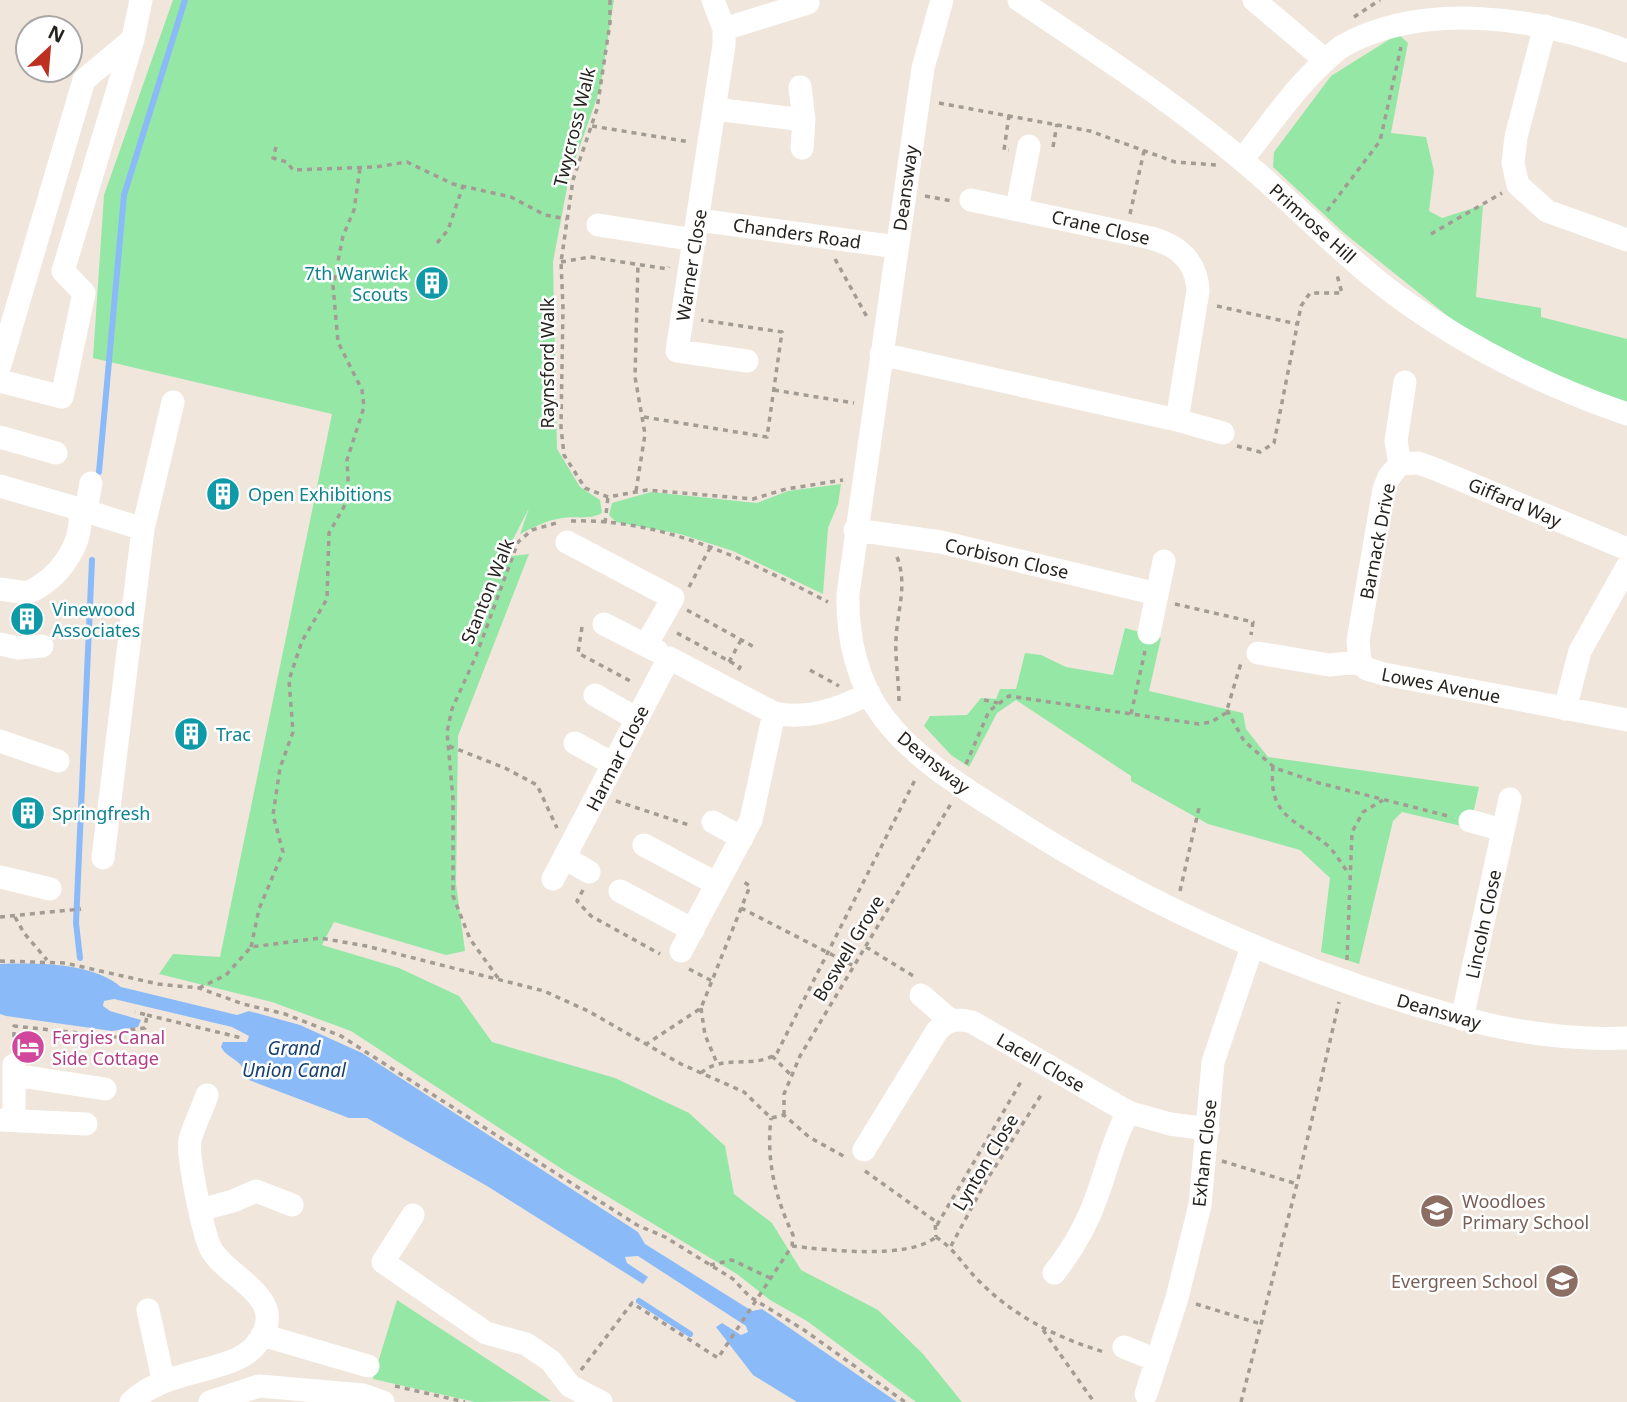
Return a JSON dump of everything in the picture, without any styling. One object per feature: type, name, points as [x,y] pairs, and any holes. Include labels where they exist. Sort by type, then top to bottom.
[{"type":"street","points":[[0,381],[61,397],[84,293],[63,271],[133,39],[141,0]]},
{"type":"street","name":"Warner Close","points":[[713,0],[724,29],[710,145],[677,351],[747,361]]},
{"type":"street","name":"Deansway","points":[[942,0],[923,68],[855,530],[848,607],[858,667],[858,692],[903,740],[932,765],[1072,857],[1177,913],[1252,947],[1386,995],[1462,1018],[1544,1036],[1627,1038]]},
{"type":"street","name":"Primrose Hill","points":[[1019,0],[1148,88],[1242,160],[1397,296],[1446,328],[1524,372],[1627,414]]},
{"type":"street","points":[[1254,0],[1325,60]]},
{"type":"street","points":[[724,29],[808,3]]},
{"type":"street","points":[[1242,160],[1282,108],[1325,60],[1357,37],[1414,13],[1476,12],[1545,26],[1627,51]]},
{"type":"street","points":[[1545,26],[1516,137],[1513,163],[1518,185],[1547,211],[1627,240]]},
{"type":"street","points":[[0,365],[85,80],[133,39]]},
{"type":"street","points":[[800,87],[804,120],[802,148]]},
{"type":"street","points":[[715,109],[804,120]]},
{"type":"street","points":[[1017,208],[1029,146]]},
{"type":"street","name":"Crane Close","points":[[971,200],[1162,241],[1186,257],[1196,276],[1198,291],[1178,420]]},
{"type":"street","name":"Chanders Road","points":[[598,225],[672,237],[697,230],[822,236],[897,247]]},
{"type":"street","points":[[881,354],[1178,420],[1230,439]]},
{"type":"street","name":"Barnack Drive","points":[[1360,662],[1358,641],[1384,489],[1392,472],[1401,464],[1396,441],[1405,382]]},
{"type":"street","points":[[103,858],[143,529],[173,402]]},
{"type":"street","points":[[0,437],[56,453]]},
{"type":"street","name":"Giffard Way","points":[[1401,464],[1418,463],[1435,469],[1627,549]]},
{"type":"street","points":[[0,589],[27,593],[35,590],[58,569],[75,545],[91,483]]},
{"type":"street","points":[[0,486],[143,529]]},
{"type":"street","name":"Corbison Close","points":[[855,530],[941,542],[1157,594]]},
{"type":"street","points":[[567,542],[673,598],[643,643]]},
{"type":"street","points":[[1149,633],[1164,561]]},
{"type":"street","points":[[1565,709],[1580,651],[1627,568]]},
{"type":"street","points":[[594,622],[643,643],[774,713],[803,715],[841,707],[858,692]]},
{"type":"street","points":[[0,644],[18,648],[42,646]]},
{"type":"street","name":"Lowes Avenue","points":[[1250,650],[1329,665],[1360,662],[1367,669],[1384,674],[1627,720]]},
{"type":"street","name":"Harmar Close","points":[[553,879],[669,658]]},
{"type":"street","points":[[595,695],[637,719]]},
{"type":"street","points":[[677,958],[721,878],[727,829],[754,808],[774,713]]},
{"type":"street","points":[[0,741],[58,761]]},
{"type":"street","points":[[575,743],[614,764]]},
{"type":"street","name":"Lincoln Close","points":[[1462,1018],[1510,799]]},
{"type":"street","points":[[1469,821],[1503,830]]},
{"type":"street","points":[[643,845],[721,878]]},
{"type":"street","points":[[569,850],[589,872]]},
{"type":"street","points":[[0,877],[50,889]]},
{"type":"street","points":[[620,891],[693,930]]},
{"type":"street","name":"Exham Close","points":[[1146,1394],[1177,1298],[1200,1205],[1213,1062],[1252,947]]},
{"type":"street","name":"Lacell Close","points":[[921,995],[951,1021],[972,1022],[1128,1112],[1170,1124],[1208,1129]]},
{"type":"street","points":[[864,1150],[931,1039],[942,1025],[951,1021]]},
{"type":"street","points":[[86,1124],[14,1120],[14,1070],[105,1089]]},
{"type":"street","points":[[131,1402],[163,1379],[240,1358],[255,1346],[262,1335],[266,1311],[259,1295],[211,1251],[205,1236],[190,1157],[190,1142],[208,1095]]},
{"type":"street","points":[[1054,1273],[1083,1231],[1098,1195],[1116,1134],[1128,1112]]},
{"type":"street","points":[[201,1210],[233,1202],[257,1191],[292,1205]]},
{"type":"street","points":[[413,1215],[383,1262],[486,1333],[526,1344],[551,1362],[570,1385],[601,1402]]},
{"type":"street","points":[[148,1310],[163,1379]]},
{"type":"street","points":[[262,1335],[368,1366]]},
{"type":"street","points":[[1116,1351],[1156,1360]]},
{"type":"street","points":[[210,1402],[259,1386],[363,1395],[383,1402]]},
{"type":"path","name":"Twycross Walk","points":[[567,219],[573,180],[592,126],[606,54],[610,0]]},
{"type":"path","points":[[1315,226],[1380,141],[1402,42]]},
{"type":"path","points":[[939,103],[1106,135],[1175,162],[1205,166],[1219,164]]},
{"type":"path","points":[[1006,135],[1009,115]]},
{"type":"path","points":[[1053,147],[1057,124]]},
{"type":"path","points":[[592,126],[710,145]]},
{"type":"path","points":[[276,147],[273,159],[288,162],[293,170],[360,168],[407,162],[463,186],[511,197],[545,215],[567,219]]},
{"type":"path","points":[[1128,222],[1144,151]]},
{"type":"path","points":[[199,988],[226,975],[251,947],[259,909],[283,852],[274,815],[280,768],[293,732],[289,680],[302,641],[327,599],[330,533],[349,498],[347,460],[364,407],[362,390],[338,342],[333,286],[343,236],[354,210],[360,168]]},
{"type":"path","points":[[1431,234],[1518,185]]},
{"type":"path","points":[[437,243],[448,230],[463,186]]},
{"type":"path","points":[[923,195],[969,205],[971,200]]},
{"type":"path","name":"Raynsford Walk","points":[[567,219],[561,262],[561,427],[564,455],[586,488],[608,497]]},
{"type":"path","points":[[822,236],[868,320]]},
{"type":"path","points":[[561,262],[579,257],[668,270],[672,237]]},
{"type":"path","points":[[636,492],[645,433],[635,377],[638,264]]},
{"type":"path","points":[[1230,439],[1260,452],[1274,443],[1301,306],[1310,293],[1342,293],[1337,275]]},
{"type":"path","points":[[1208,304],[1297,324]]},
{"type":"path","points":[[774,390],[856,403]]},
{"type":"path","points":[[605,523],[608,497],[657,490],[753,499],[786,488],[845,480]]},
{"type":"path","name":"Stanton Walk","points":[[500,979],[481,958],[470,939],[453,896],[453,799],[447,732],[452,709],[476,656],[519,542],[532,530],[552,523],[605,523],[682,538],[749,562],[837,606],[848,607]]},
{"type":"path","points":[[883,717],[899,705],[895,638],[902,594],[901,568],[888,534]]},
{"type":"path","points":[[685,594],[710,547]]},
{"type":"path","points":[[963,772],[989,711],[1009,695],[1199,724],[1212,722],[1227,710],[1250,650],[1253,622],[1181,605]]},
{"type":"path","points":[[679,606],[756,648]]},
{"type":"path","points":[[594,622],[578,653],[651,692]]},
{"type":"path","points":[[668,628],[740,667],[729,690]]},
{"type":"path","points":[[1131,714],[1149,633]]},
{"type":"path","points":[[729,662],[741,640]]},
{"type":"path","points":[[810,670],[858,692]]},
{"type":"path","points":[[984,700],[998,704]]},
{"type":"path","points":[[1227,710],[1244,741],[1273,766],[1295,776],[1469,821]]},
{"type":"path","points":[[449,746],[505,768],[537,785],[569,850]]},
{"type":"path","points":[[1273,766],[1273,795],[1281,811],[1327,845],[1349,872]]},
{"type":"path","points":[[772,1056],[916,778]]},
{"type":"path","points":[[598,794],[701,829],[727,829]]},
{"type":"path","points":[[1346,970],[1352,832],[1363,812],[1385,799]]},
{"type":"path","name":"Boswell Grove","points":[[784,1115],[784,1094],[791,1075],[952,801]]},
{"type":"path","points":[[1179,894],[1199,808]]},
{"type":"path","points":[[589,872],[577,901],[585,910],[677,958],[712,981]]},
{"type":"path","points":[[717,1063],[705,1035],[701,1008],[750,886],[721,878]]},
{"type":"path","points":[[741,908],[854,966]]},
{"type":"path","points":[[0,918],[81,909]]},
{"type":"path","points":[[15,918],[24,933],[49,961]]},
{"type":"path","points":[[251,947],[320,938],[366,946],[500,979],[568,1001],[645,1045],[744,1092],[771,1118]]},
{"type":"path","points":[[866,947],[911,974]]},
{"type":"path","points":[[0,961],[49,961],[158,984],[199,988],[243,1004],[285,1014],[341,1036],[637,1225],[664,1237],[733,1279],[750,1297],[804,1330],[905,1402]]},
{"type":"path","points":[[1241,1402],[1297,1184],[1339,1000]]},
{"type":"path","points":[[645,1045],[701,1008]]},
{"type":"path","points":[[135,1012],[242,1038]]},
{"type":"path","points":[[14,1070],[14,1027],[116,1037],[127,1030],[145,1028],[147,1015]]},
{"type":"path","points":[[701,1073],[717,1063],[772,1056]]},
{"type":"path","points":[[772,1056],[791,1075]]},
{"type":"path","name":"Lynton Close","points":[[936,1226],[958,1184],[1022,1080]]},
{"type":"path","name":"Lynton Close","points":[[951,1247],[986,1181],[1043,1092]]},
{"type":"path","points":[[771,1118],[784,1115],[809,1137],[865,1171],[935,1221],[936,1237]]},
{"type":"path","points":[[570,1385],[632,1303],[719,1358],[792,1246],[793,1235],[771,1174],[768,1140],[771,1118]]},
{"type":"path","points":[[1206,1156],[1297,1184]]},
{"type":"path","points":[[792,1246],[859,1251],[896,1249],[918,1247],[936,1237]]},
{"type":"path","points":[[936,1237],[951,1247],[993,1295],[1042,1329],[1116,1351]]},
{"type":"path","points":[[710,1265],[732,1260],[770,1278]]},
{"type":"path","points":[[1177,1298],[1261,1324]]},
{"type":"path","points":[[1042,1329],[1094,1402]]},
{"type":"green space","points":[[173,0],[614,0],[600,89],[569,177],[553,262],[557,449],[580,487],[600,500],[602,513],[552,520],[520,534],[529,508],[504,557],[529,554],[458,736],[456,884],[465,951],[446,955],[334,922],[322,945],[399,968],[459,996],[492,1042],[615,1078],[689,1113],[725,1146],[734,1194],[772,1223],[801,1270],[878,1310],[923,1354],[962,1402],[916,1402],[807,1321],[770,1300],[737,1274],[565,1171],[351,1031],[272,1002],[159,974],[173,954],[220,957],[332,414],[93,358],[104,195]]},
{"type":"green space","points":[[1398,34],[1408,43],[1391,133],[1426,137],[1434,171],[1429,211],[1442,218],[1483,205],[1476,297],[1541,308],[1541,317],[1627,339],[1627,406],[1587,391],[1469,333],[1344,233],[1273,167],[1274,152],[1331,76]]},
{"type":"green space","points":[[841,484],[838,504],[828,528],[823,594],[733,551],[680,534],[616,522],[609,515],[612,503],[651,492],[757,503],[788,491]]},
{"type":"green space","points":[[1125,628],[1161,638],[1149,691],[1243,713],[1246,729],[1268,757],[1479,787],[1470,828],[1402,812],[1393,821],[1359,964],[1321,952],[1330,878],[1300,850],[1208,824],[1131,781],[1131,776],[1016,700],[997,713],[969,767],[951,755],[924,726],[930,716],[967,715],[981,698],[996,699],[1000,689],[1016,689],[1025,653],[1041,655],[1066,667],[1113,675]]},
{"type":"green space","points":[[397,1300],[551,1401],[475,1402],[373,1379]]},
{"type":"water","name":"Grand Union Canal","points":[[0,964],[47,964],[79,968],[109,979],[121,987],[237,1015],[249,1011],[300,1025],[362,1053],[638,1232],[645,1244],[752,1311],[762,1309],[897,1402],[797,1402],[753,1375],[716,1327],[722,1323],[741,1335],[748,1332],[746,1326],[638,1256],[625,1257],[627,1263],[648,1277],[643,1284],[487,1186],[367,1118],[349,1118],[249,1080],[240,1064],[221,1047],[223,1042],[247,1042],[249,1036],[232,1027],[114,999],[104,1001],[103,1006],[110,1011],[141,1020],[138,1027],[112,1031],[6,1016],[0,1014]]},
{"type":"waterway","points":[[99,472],[124,195],[185,0]]},
{"type":"waterway","points":[[80,958],[76,923],[92,560]]},
{"type":"waterway","points":[[639,1301],[690,1334]]},
{"type":"place","name":"7th Warwick Scouts","points":[[432,283]]},
{"type":"place","name":"Open Exhibitions","points":[[223,494]]},
{"type":"place","name":"Vinewood Associates","points":[[27,619]]},
{"type":"place","name":"Trac","points":[[191,734]]},
{"type":"place","name":"Springfresh","points":[[28,813]]},
{"type":"place","name":"Fergies Canal Side Cottage","points":[[28,1047]]},
{"type":"place","name":"Woodloes Primary School","points":[[1437,1211]]},
{"type":"place","name":"Evergreen School","points":[[1562,1281]]}]
